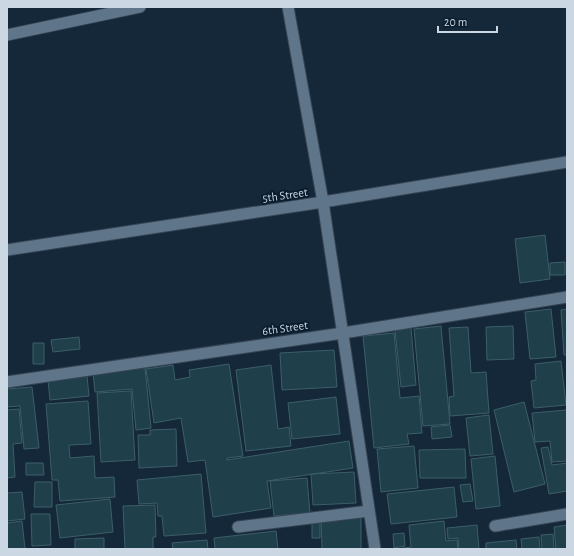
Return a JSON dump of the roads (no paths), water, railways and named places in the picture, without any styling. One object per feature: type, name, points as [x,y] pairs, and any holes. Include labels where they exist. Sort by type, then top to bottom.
[{"type":"street","points":[[7,35],[140,7]]},
{"type":"street","points":[[288,7],[323,202],[375,549]]},
{"type":"street","name":"5th Street","points":[[7,250],[323,202],[567,162]]},
{"type":"street","name":"6th Street","points":[[7,382],[343,333],[567,297]]},
{"type":"street","points":[[238,527],[369,511]]},
{"type":"street","points":[[495,526],[567,514]]}]
